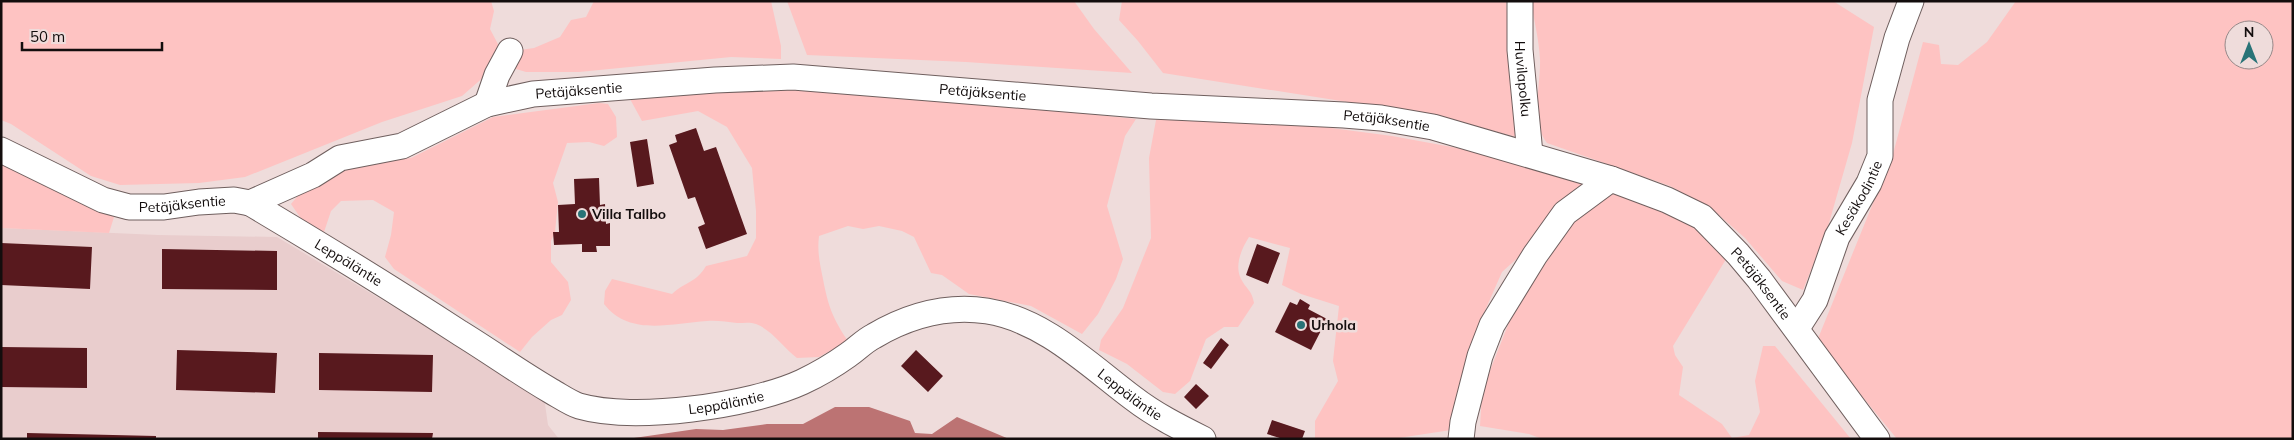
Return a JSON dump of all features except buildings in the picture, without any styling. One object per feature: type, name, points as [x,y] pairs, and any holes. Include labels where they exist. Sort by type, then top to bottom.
[{"type":"street","name":"Huvilapolku","points":[[1520,1],[1520,50],[1530,154]]},
{"type":"street","name":"Kesäkodintie","points":[[1797,328],[1814,300],[1837,237],[1869,183],[1880,156],[1880,100],[1897,38],[1911,1]]},
{"type":"street","points":[[487,104],[497,76],[510,51]]},
{"type":"street","name":"Petäjäksentie","points":[[1,150],[104,200],[128,208],[164,207],[234,200],[250,203],[312,175],[340,158],[402,146],[487,104],[533,94],[715,80],[793,77],[1151,106],[1381,118],[1434,127],[1530,154],[1611,179],[1667,200],[1702,217],[1738,254],[1797,328],[1877,439]]},
{"type":"street","points":[[1462,439],[1463,422],[1480,356],[1492,326],[1535,255],[1566,213],[1611,179]]},
{"type":"street","name":"Leppäläntie","points":[[250,203],[422,309],[514,370],[577,406],[609,412],[680,410],[747,400],[802,382],[848,355],[872,336],[908,320],[947,308],[988,311],[1016,320],[1042,332],[1076,353],[1136,400],[1174,424],[1203,439]]},
{"type":"shaded area","points":[[1,1],[491,1],[494,11],[490,29],[500,48],[486,75],[462,96],[382,122],[245,177],[199,183],[120,185],[91,176],[11,124],[1,120]]},
{"type":"shaded area","points":[[594,1],[771,1],[781,46],[781,59],[731,57],[579,72],[526,72],[516,69],[516,55],[520,50],[534,48],[560,37],[571,20],[586,17]]},
{"type":"shaded area","points":[[787,1],[1074,1],[1094,29],[1132,73],[966,62],[807,55]]},
{"type":"shaded area","points":[[1122,1],[1506,1],[1517,137],[1430,115],[1163,73],[1119,20]]},
{"type":"shaded area","points":[[1531,1],[1833,1],[1874,27],[1852,143],[1827,230],[1803,290],[1782,281],[1745,238],[1712,209],[1670,186],[1547,143],[1539,124],[1540,59]]},
{"type":"shaded area","points":[[2016,1],[2293,1],[2293,439],[1897,439],[1817,341],[1893,154],[1923,42],[1939,45],[1941,64],[1958,65],[1987,42]]},
{"type":"shaded area","points":[[808,85],[1136,119],[1125,136],[1107,206],[1123,259],[1116,279],[1098,314],[1082,334],[1031,306],[969,294],[942,275],[931,273],[914,237],[902,231],[879,226],[863,229],[848,226],[819,236],[819,258],[827,297],[838,326],[848,341],[819,357],[797,358],[767,330],[754,323],[711,321],[652,326],[626,321],[614,314],[604,304],[605,291],[612,279],[672,294],[695,279],[706,266],[747,256],[756,238],[756,211],[752,168],[727,127],[698,111],[642,121],[630,99],[721,86]]},
{"type":"shaded area","points":[[599,103],[608,104],[616,117],[617,137],[604,146],[589,142],[567,143],[553,183],[558,202],[555,232],[551,241],[551,262],[568,282],[571,300],[562,315],[551,320],[532,337],[520,352],[394,269],[385,257],[391,235],[394,212],[373,200],[341,201],[331,211],[324,232],[302,220],[291,204],[301,192],[337,173],[370,162],[411,158],[493,117]]},
{"type":"shaded area","points":[[1211,119],[1293,123],[1392,136],[1468,150],[1591,183],[1532,245],[1502,272],[1480,322],[1451,430],[1392,439],[1315,439],[1315,421],[1338,381],[1333,361],[1339,306],[1301,294],[1282,285],[1290,248],[1249,237],[1242,251],[1238,268],[1241,279],[1250,292],[1254,303],[1238,327],[1224,327],[1206,339],[1190,381],[1175,394],[1163,392],[1127,364],[1099,350],[1101,340],[1123,308],[1151,238],[1149,158],[1156,120]]},
{"type":"shaded area","points":[[1,162],[99,207],[114,217],[109,233],[1,228]]},
{"type":"shaded area","points":[[1621,193],[1662,208],[1698,229],[1728,256],[1673,346],[1675,355],[1683,367],[1679,395],[1722,424],[1732,438],[1749,435],[1760,412],[1755,381],[1763,346],[1775,346],[1851,439],[1542,439],[1529,434],[1480,426],[1482,391],[1515,307],[1577,217],[1609,195]]},
{"type":"shaded area","points":[[1,228],[158,235],[277,237],[544,397],[548,425],[559,439],[1,439]]},
{"type":"shaded area","points":[[835,407],[869,407],[910,421],[915,433],[932,434],[957,417],[1009,439],[627,439],[696,429],[723,430],[767,424],[803,424]]},
{"type":"place","name":"Villa Tallbo","points":[[582,214]]},
{"type":"place","name":"Urhola","points":[[1301,325]]}]
